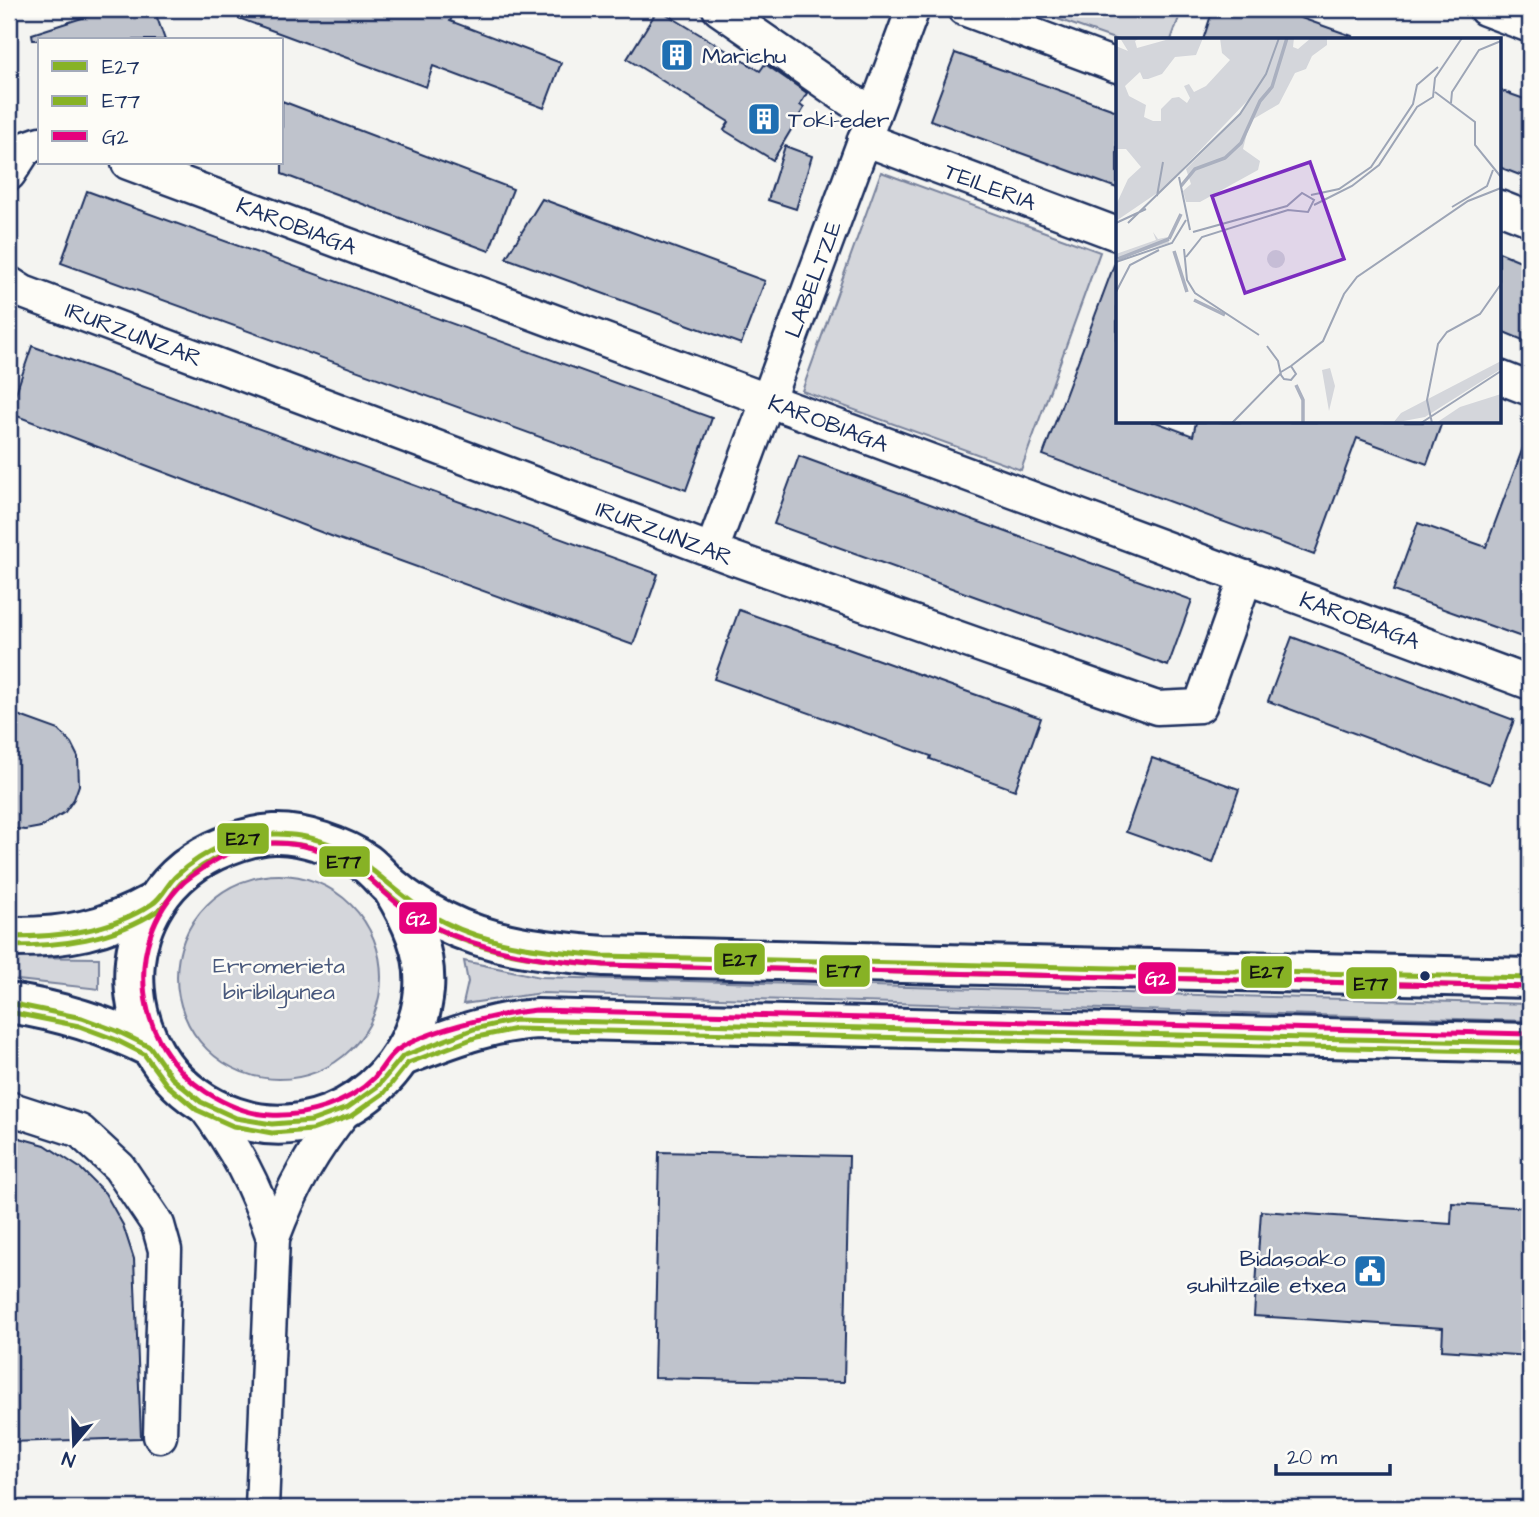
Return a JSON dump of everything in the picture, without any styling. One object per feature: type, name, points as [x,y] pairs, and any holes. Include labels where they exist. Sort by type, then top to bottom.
[{"type":"main road","points":[[392,888],[411,919],[422,953],[424,988],[418,1024],[403,1056],[378,1086],[347,1108],[311,1121],[272,1124],[236,1118],[201,1102],[172,1078],[150,1048],[137,1012],[133,975],[139,937],[155,902],[174,878],[196,860],[234,841],[275,834],[322,841],[365,863],[392,888],[441,920],[488,940],[541,951],[604,956],[1530,978]]},
{"type":"main road","points":[[9,937],[70,935],[100,928],[155,902]]},
{"type":"main road","points":[[9,1003],[82,1018],[117,1031],[150,1048]]},
{"type":"main road","points":[[403,1056],[474,1029],[537,1018],[1530,1043]]},
{"type":"street","name":"TEILERIA","points":[[719,9],[850,100],[869,125],[1116,234]]},
{"type":"street","name":"LABELTZE","points":[[712,551],[913,9]]},
{"type":"street","points":[[964,9],[1116,66]]},
{"type":"street","points":[[1485,9],[1530,26]]},
{"type":"street","points":[[9,174],[26,148],[38,144]]},
{"type":"street","name":"KAROBIAGA","points":[[131,164],[1530,683]]},
{"type":"street","points":[[1500,207],[1530,219]]},
{"type":"street","name":"IRURZUNZAR","points":[[9,284],[23,292],[712,551],[1157,708],[1200,706],[1246,577]]},
{"type":"street","points":[[1500,377],[1530,389]]},
{"type":"street","points":[[201,1102],[246,1168],[273,1238]]},
{"type":"street","points":[[9,1108],[80,1130],[119,1167],[158,1224],[165,1250],[160,1436]]},
{"type":"street","points":[[262,1508],[273,1238],[303,1169],[323,1137],[347,1108]]},
{"type":"green space","points":[[1029,9],[1182,9],[1172,38],[1116,40]]},
{"type":"green space","points":[[881,172],[1100,252],[1021,470],[802,391]]},
{"type":"green space","name":"Erromerieta biribilgunea","points":[[279,875],[318,883],[336,892],[351,905],[364,920],[373,938],[381,977],[373,1016],[364,1034],[351,1049],[336,1062],[318,1071],[279,1079],[240,1071],[222,1062],[207,1049],[194,1034],[185,1016],[177,977],[185,938],[194,920],[207,905],[222,892],[240,883]]},
{"type":"green space","points":[[9,957],[99,958],[99,989],[9,979]]},
{"type":"green space","points":[[464,961],[540,977],[1530,1004],[1530,1021],[542,993],[463,1004],[468,982]]},
{"type":"building","points":[[110,9],[154,9],[164,38],[33,40],[32,34]]},
{"type":"building","points":[[223,9],[430,9],[452,17],[450,21],[561,63],[544,108],[433,66],[426,87],[222,12]]},
{"type":"building","points":[[658,9],[760,71],[765,64],[807,93],[800,105],[804,108],[773,160],[724,130],[729,122],[627,59]]},
{"type":"building","points":[[1213,9],[1276,9],[1352,36],[1352,38],[1204,38]]},
{"type":"building","points":[[955,53],[1116,111],[1116,188],[930,120]]},
{"type":"building","points":[[1500,90],[1530,101],[1530,179],[1500,167]]},
{"type":"building","points":[[284,102],[513,189],[489,251],[282,174]]},
{"type":"building","points":[[785,146],[812,156],[796,209],[768,200]]},
{"type":"building","points":[[87,191],[712,418],[686,490],[61,263]]},
{"type":"building","points":[[542,199],[765,281],[741,344],[506,258]]},
{"type":"building","points":[[1500,252],[1530,265],[1530,343],[1500,330]]},
{"type":"building","points":[[1114,265],[1116,424],[1161,424],[1193,436],[1196,424],[1441,424],[1427,464],[1357,438],[1314,555],[1043,455]]},
{"type":"building","points":[[32,346],[658,574],[633,645],[331,536],[9,413]]},
{"type":"building","points":[[1527,437],[1530,437],[1530,640],[1393,591],[1418,523],[1486,547]]},
{"type":"building","points":[[799,456],[1192,600],[1168,666],[774,524]]},
{"type":"building","points":[[739,610],[1041,718],[1015,790],[930,759],[931,756],[714,679]]},
{"type":"building","points":[[1292,637],[1514,720],[1490,784],[1268,701]]},
{"type":"building","points":[[9,712],[59,730],[71,743],[78,757],[79,785],[74,799],[65,812],[41,827],[25,830],[9,828]]},
{"type":"building","points":[[1152,758],[1239,789],[1213,863],[1126,832]]},
{"type":"building","points":[[9,1135],[45,1145],[80,1168],[105,1193],[123,1225],[134,1259],[141,1438],[9,1442]]},
{"type":"building","points":[[659,1152],[849,1156],[844,1382],[654,1378]]},
{"type":"building","points":[[1452,1203],[1530,1208],[1530,1356],[1442,1350],[1443,1328],[1254,1316],[1261,1211],[1451,1224]]},
{"type":"transit line","name":"E27","points":[[9,937],[65,934],[119,921],[156,901],[176,876],[210,851],[237,840],[278,834],[306,837],[330,844],[350,854],[422,909],[463,930],[502,942],[563,952],[604,956],[1530,978]]},
{"type":"transit line","name":"E77","points":[[9,946],[67,943],[122,929],[161,908],[181,883],[202,866],[251,845],[277,843],[327,852],[346,862],[398,903],[457,938],[519,955],[562,961],[604,965],[1530,987]]},
{"type":"transit line","name":"G2","points":[[1530,987],[604,965],[560,961],[495,949],[452,935],[407,910],[360,870],[341,859],[309,847],[286,843],[256,845],[229,853],[185,881],[163,908],[150,935],[144,964],[145,993],[151,1021],[164,1048],[182,1072],[221,1101],[236,1108],[270,1115],[298,1114],[339,1102],[364,1087],[397,1050],[416,1040],[486,1018],[536,1010],[1530,1034]]},
{"type":"transit line","name":"E27","points":[[9,1003],[82,1018],[117,1031],[150,1047],[172,1078],[201,1102],[236,1118],[272,1124],[311,1121],[347,1108],[378,1086],[403,1056],[474,1029],[515,1020],[1530,1043]]},
{"type":"transit line","name":"E77","points":[[9,1012],[79,1026],[114,1039],[144,1054],[166,1084],[197,1110],[233,1126],[272,1133],[312,1130],[351,1116],[384,1093],[408,1063],[477,1037],[516,1029],[1530,1052]]},
{"type":"place","name":"Marichu","points":[[677,55]]},
{"type":"place","name":"Toki-eder","points":[[764,119]]},
{"type":"place","name":"Bidasoako suhiltzaile etxea","points":[[1370,1271]]}]
